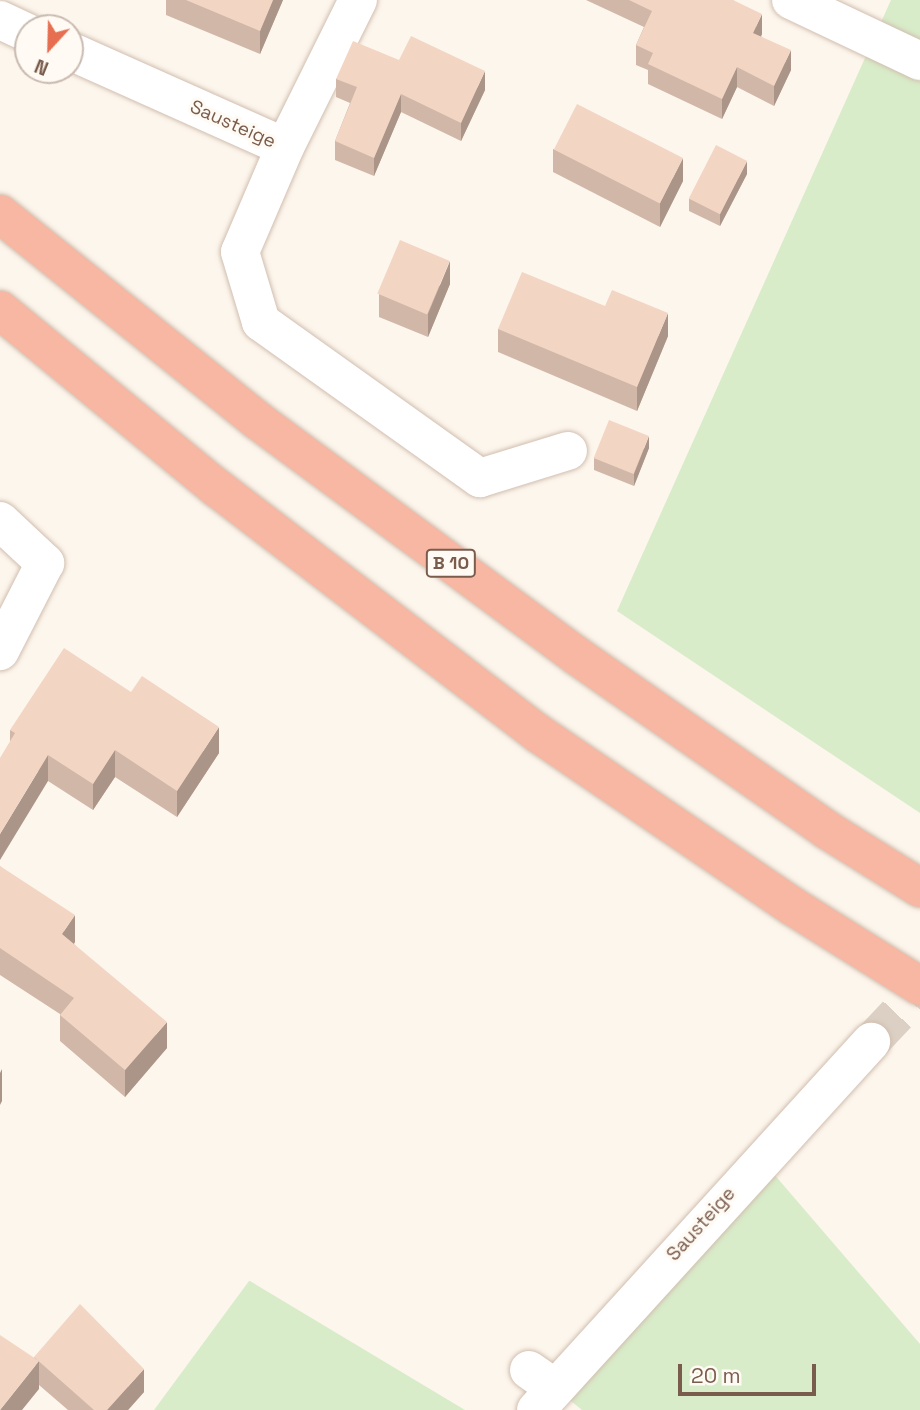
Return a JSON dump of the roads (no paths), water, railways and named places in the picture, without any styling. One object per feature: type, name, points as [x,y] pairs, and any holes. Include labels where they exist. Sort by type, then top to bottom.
[{"type":"highway","name":"B 10","points":[[0,214],[257,420],[576,656],[827,830],[920,888]]},
{"type":"highway","points":[[0,310],[217,488],[539,734],[792,906],[920,986]]},
{"type":"street","name":"Sausteige","points":[[84,57],[285,147],[358,0]]},
{"type":"street","points":[[800,5],[920,61]]},
{"type":"street","points":[[285,147],[240,252],[261,322],[480,478],[568,451]]},
{"type":"street","points":[[0,521],[45,563],[0,651]]},
{"type":"street","name":"Sausteige","points":[[540,1390],[871,1042]]},
{"type":"tunnel","points":[[871,1042],[920,990]]}]
